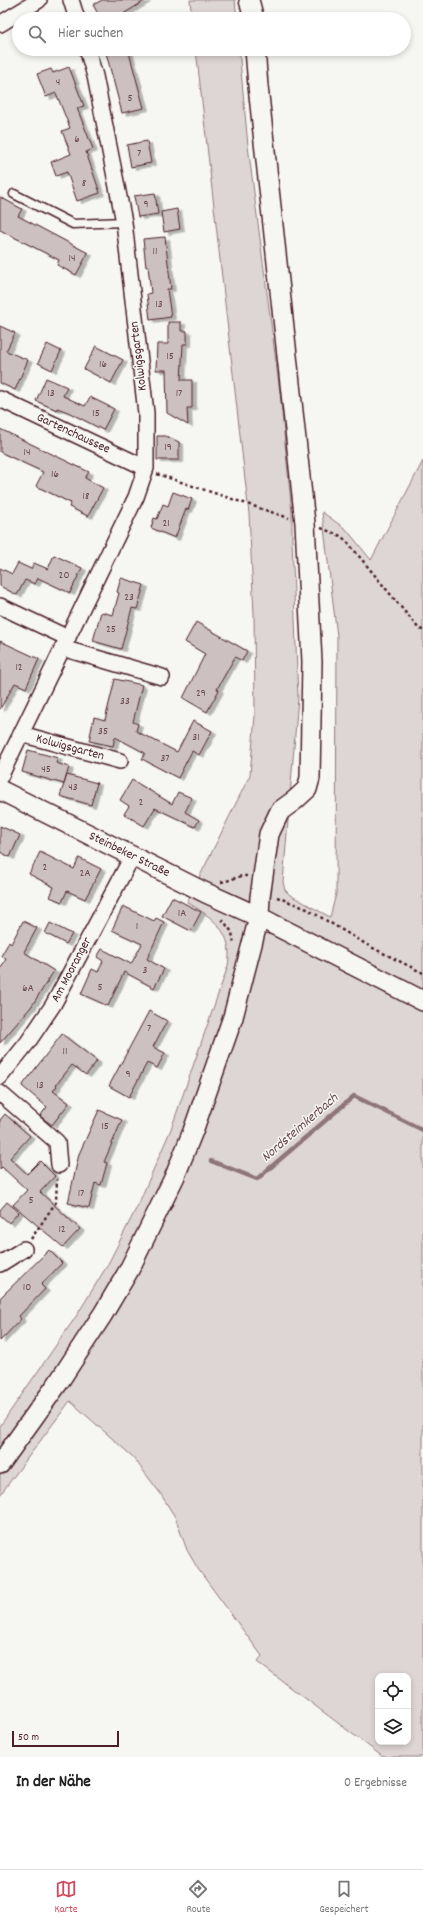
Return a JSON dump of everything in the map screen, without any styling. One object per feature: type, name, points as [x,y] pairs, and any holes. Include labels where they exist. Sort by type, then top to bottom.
[{"type":"street","points":[[20,12],[40,0]]},
{"type":"street","points":[[71,0],[75,12]]},
{"type":"street","points":[[250,0],[253,12]]},
{"type":"street","points":[[0,24],[12,17]]},
{"type":"street","name":"Kolwigsgarten","points":[[0,777],[136,497],[146,468],[146,413],[124,222],[95,76],[88,56]]},
{"type":"street","points":[[0,1464],[82,1348],[129,1270],[154,1222],[188,1144],[233,1017],[259,917],[260,897],[269,834],[280,811],[307,789],[310,778],[312,662],[305,523],[258,94],[255,56]]},
{"type":"street","name":"Gartenchaussee","points":[[0,399],[146,468]]},
{"type":"street","points":[[0,606],[65,643],[162,677]]},
{"type":"street","name":"Kolwigsgarten","points":[[21,734],[120,761]]},
{"type":"street","name":"Steinbeker Straße","points":[[0,790],[132,857],[259,917],[423,1001]]},
{"type":"street","name":"Am Mooranger","points":[[0,1077],[28,1042],[53,1006],[132,857]]},
{"type":"street","points":[[0,1093],[57,1142],[59,1165]]},
{"type":"street","points":[[0,1264],[24,1249]]},
{"type":"lane","points":[[14,194],[73,224],[124,222]]},
{"type":"path","points":[[146,468],[162,476],[336,534],[349,544],[419,629],[423,630]]},
{"type":"path","points":[[277,897],[307,909],[369,946],[423,973]]},
{"type":"path","points":[[24,1249],[56,1202],[59,1165]]},
{"type":"shaded area","points":[[190,0],[235,0],[236,12],[191,12]]},
{"type":"shaded area","points":[[197,56],[240,56],[248,146],[280,393],[292,513],[298,698],[283,882],[285,890],[290,895],[330,917],[336,894],[337,636],[322,512],[347,530],[371,560],[423,461],[423,1757],[383,1757],[257,1662],[262,1656],[198,1569],[187,1550],[175,1517],[160,1493],[133,1457],[70,1401],[0,1495],[0,1426],[77,1315],[107,1266],[138,1205],[171,1129],[228,966],[228,944],[220,927],[213,920],[187,902],[250,775],[255,716],[254,614],[249,514]]},
{"type":"building","points":[[102,0],[146,0],[126,12],[97,12],[93,5]]},
{"type":"building","points":[[107,56],[130,56],[144,108],[122,113]]},
{"type":"building","points":[[69,67],[84,106],[77,108],[93,149],[86,152],[100,193],[77,201],[67,172],[56,176],[51,162],[71,154],[62,131],[70,128],[56,93],[46,97],[37,74],[51,69],[53,73]]},
{"type":"building","points":[[147,141],[151,163],[131,167],[127,145]]},
{"type":"building","points":[[155,193],[158,214],[138,217],[134,196]]},
{"type":"building","points":[[0,197],[22,209],[18,216],[88,253],[76,275],[57,265],[59,260],[0,230]]},
{"type":"building","points":[[177,209],[180,229],[164,232],[161,212]]},
{"type":"building","points":[[165,237],[171,289],[167,289],[171,317],[150,320],[147,294],[151,293],[143,239]]},
{"type":"building","points":[[168,322],[181,322],[181,331],[187,331],[187,344],[183,344],[181,380],[192,380],[192,408],[187,408],[188,425],[167,413],[166,370],[156,370],[157,344],[168,344]]},
{"type":"building","points":[[0,326],[15,333],[6,351],[28,360],[15,390],[0,383]]},
{"type":"building","points":[[47,344],[61,351],[52,370],[38,363]]},
{"type":"building","points":[[96,346],[123,360],[111,383],[84,369]]},
{"type":"building","points":[[46,378],[67,387],[63,396],[85,406],[90,397],[114,409],[103,430],[68,412],[57,408],[57,410],[36,401]]},
{"type":"building","points":[[0,429],[89,472],[85,478],[103,488],[88,516],[69,507],[71,503],[36,486],[43,472],[0,452]]},
{"type":"building","points":[[157,436],[166,436],[179,442],[179,460],[157,460]]},
{"type":"building","points":[[173,492],[192,499],[188,510],[186,509],[175,538],[151,528],[154,518],[157,519],[163,504],[168,506]]},
{"type":"building","points":[[54,555],[82,568],[70,593],[38,578],[35,584],[25,580],[17,595],[0,586],[0,568],[12,574],[18,563],[31,569],[34,563],[48,569]]},
{"type":"building","points":[[121,578],[144,585],[137,609],[132,608],[121,649],[93,641],[101,612],[113,615],[119,593],[117,592]]},
{"type":"building","points":[[196,622],[247,651],[242,661],[235,657],[217,689],[219,690],[207,712],[183,698],[205,654],[185,642]]},
{"type":"building","points":[[0,641],[39,659],[26,688],[15,683],[0,709]]},
{"type":"building","points":[[115,679],[142,685],[133,722],[138,724],[136,731],[177,752],[193,721],[212,731],[199,755],[192,751],[178,778],[142,759],[145,753],[115,737],[113,746],[89,741],[94,717],[105,720]]},
{"type":"building","points":[[28,750],[58,758],[56,763],[69,767],[64,784],[22,772]]},
{"type":"building","points":[[67,775],[97,783],[91,805],[60,796]]},
{"type":"building","points":[[132,780],[172,804],[178,792],[192,798],[185,812],[199,820],[195,827],[155,808],[144,826],[124,814],[129,806],[120,800]]},
{"type":"building","points":[[0,826],[20,835],[10,857],[0,852]]},
{"type":"building","points":[[40,852],[74,869],[79,858],[101,869],[85,899],[67,891],[62,902],[50,897],[54,887],[29,874]]},
{"type":"building","points":[[172,897],[201,912],[191,931],[162,916]]},
{"type":"building","points":[[123,906],[154,921],[156,918],[164,922],[147,959],[164,969],[154,988],[124,972],[108,1006],[81,994],[92,969],[98,972],[103,961],[97,957],[102,949],[131,964],[142,944],[112,930]]},
{"type":"building","points":[[23,921],[37,928],[24,952],[54,971],[31,1007],[0,1043],[0,970],[6,959],[1,956],[9,942],[11,944]]},
{"type":"building","points":[[50,923],[72,934],[66,944],[45,933]]},
{"type":"building","points":[[149,1011],[167,1021],[153,1047],[165,1053],[157,1068],[147,1063],[129,1097],[109,1086]]},
{"type":"building","points":[[62,1034],[97,1061],[86,1075],[72,1065],[56,1085],[57,1086],[53,1091],[69,1103],[52,1125],[40,1116],[47,1107],[22,1086]]},
{"type":"building","points":[[99,1110],[122,1120],[104,1162],[107,1163],[101,1185],[95,1183],[89,1208],[68,1203],[79,1154]]},
{"type":"building","points":[[5,1114],[30,1136],[10,1158],[27,1174],[40,1161],[55,1176],[40,1192],[80,1229],[63,1247],[13,1205],[27,1190],[2,1167],[0,1169],[0,1120]]},
{"type":"building","points":[[7,1202],[19,1212],[9,1223],[0,1215],[0,1210]]},
{"type":"building","points":[[49,1250],[62,1263],[41,1285],[45,1289],[19,1316],[21,1319],[0,1341],[0,1298]]},
{"type":"waterway","name":"Nordsteimkerbach","points":[[211,1161],[257,1179],[354,1096],[423,1130]]}]
